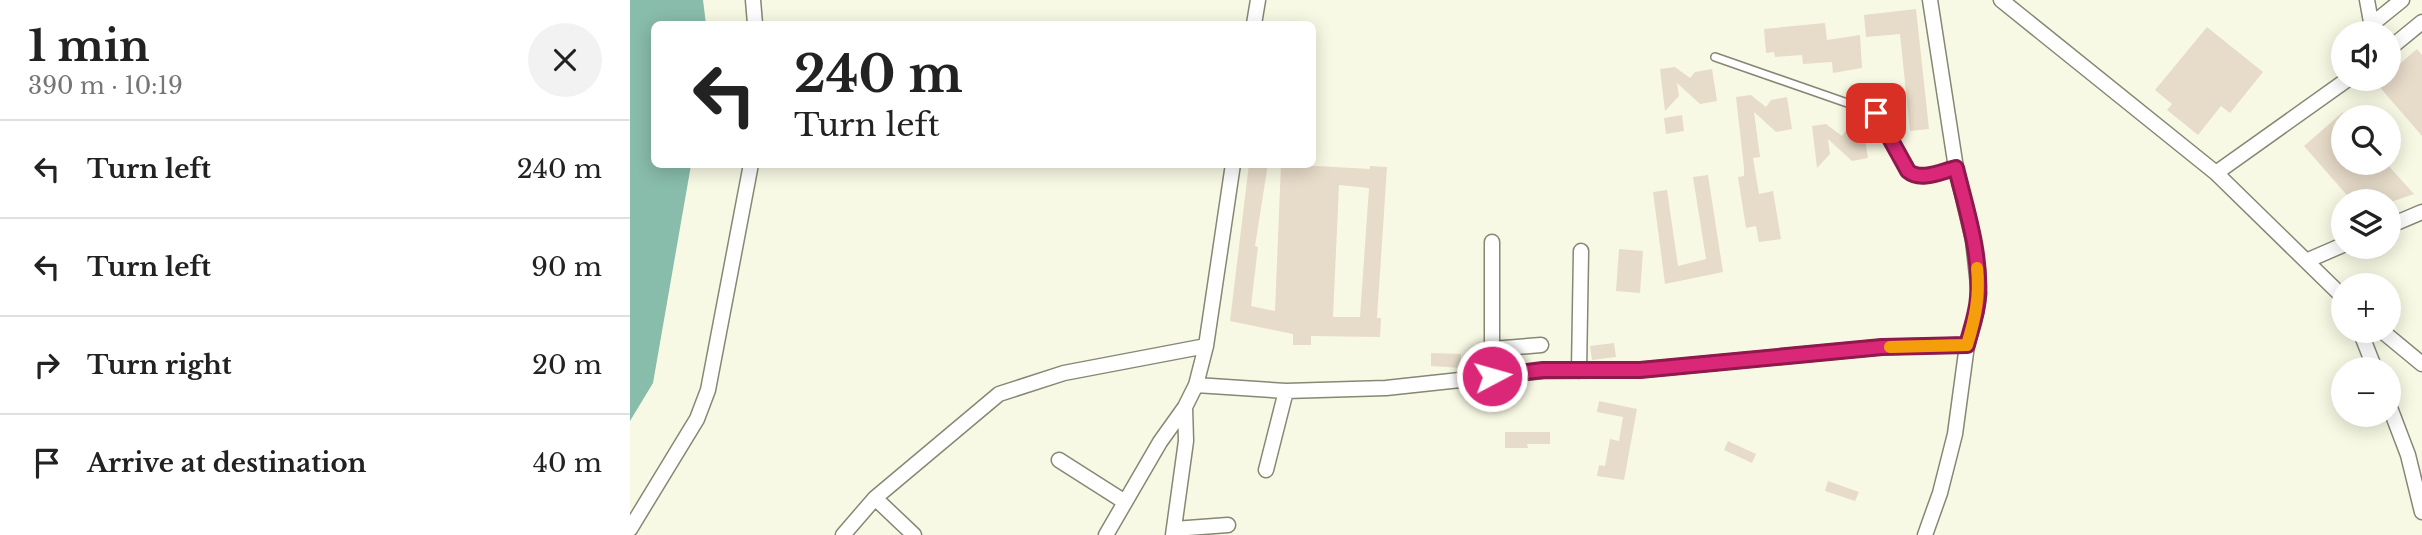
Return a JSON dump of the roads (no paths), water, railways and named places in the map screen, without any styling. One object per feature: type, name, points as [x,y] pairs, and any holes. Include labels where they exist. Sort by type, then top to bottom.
[{"type":"street","points":[[752,0],[755,21]]},
{"type":"street","points":[[1254,21],[1258,0]]},
{"type":"street","points":[[1925,535],[1940,494],[1955,434],[1967,345],[1976,313],[1978,276],[1973,240],[1956,168],[1930,0]]},
{"type":"street","points":[[2001,0],[2216,173],[2331,285]]},
{"type":"street","points":[[2367,0],[2371,21]]},
{"type":"street","points":[[2380,21],[2402,0]]},
{"type":"street","points":[[2401,39],[2422,22]]},
{"type":"street","points":[[2216,173],[2331,91]]},
{"type":"street","points":[[630,529],[697,419],[709,390],[750,168]]},
{"type":"street","points":[[1106,535],[1196,385],[1206,346],[1232,168]]},
{"type":"street","points":[[2401,221],[2422,212]]},
{"type":"street","points":[[1492,242],[1492,376]]},
{"type":"street","points":[[2306,261],[2331,250]]},
{"type":"street","points":[[1579,371],[1581,251]]},
{"type":"street","points":[[2397,343],[2422,364]]},
{"type":"street","points":[[1492,349],[1541,345]]},
{"type":"street","points":[[1196,385],[1286,391],[1386,388],[1543,370],[1640,370],[1882,347],[1967,345]]},
{"type":"street","points":[[843,535],[875,498],[999,394],[1065,373],[1206,346]]},
{"type":"street","points":[[1266,470],[1286,391]]},
{"type":"street","points":[[1185,407],[1186,441],[1173,532],[1228,524]]},
{"type":"street","points":[[2397,427],[2408,455],[2422,512]]},
{"type":"street","points":[[1059,460],[1125,502]]},
{"type":"street","points":[[875,498],[914,535]]},
{"type":"lane","points":[[1715,57],[1876,113],[1913,176],[1956,168]]},
{"type":"water","points":[[630,0],[703,0],[706,21],[651,21],[651,168],[690,168],[653,383],[630,421]]}]
